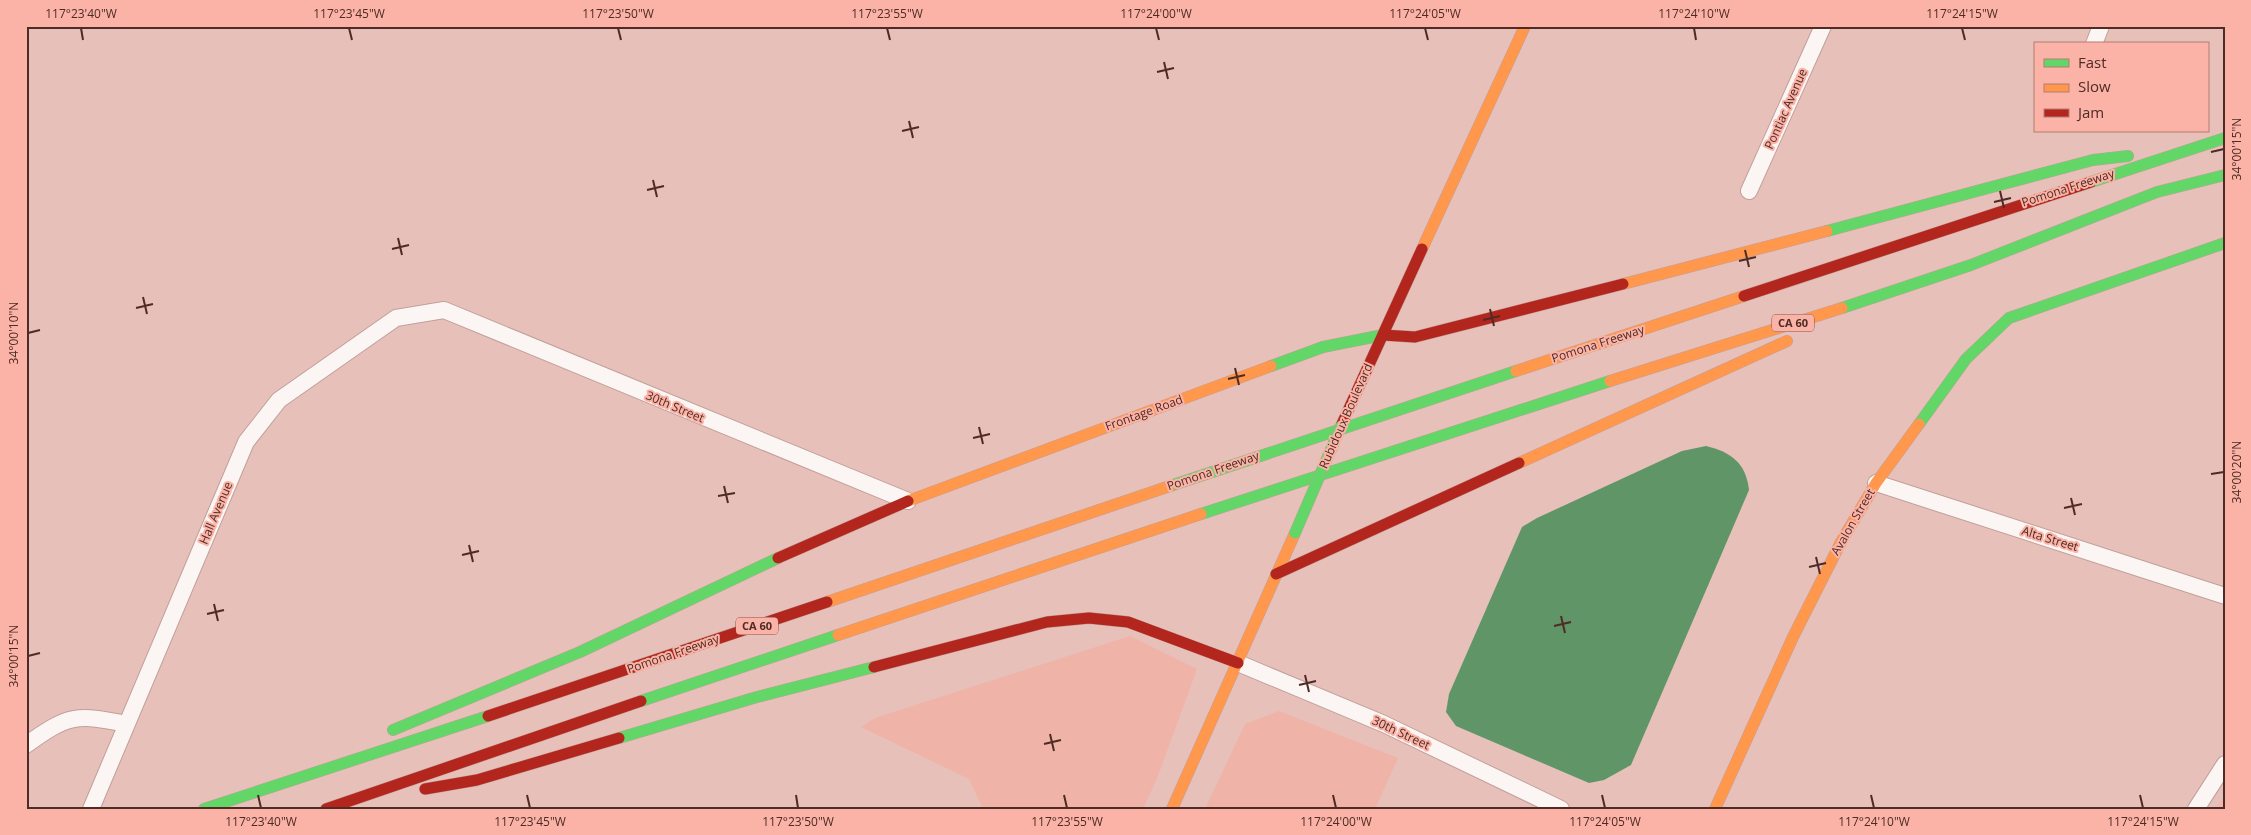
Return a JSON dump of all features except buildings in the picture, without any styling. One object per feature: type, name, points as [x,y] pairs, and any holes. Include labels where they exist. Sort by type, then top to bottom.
[{"type":"main road","name":"Rubidoux Boulevard","points":[[1172,809],[1238,663],[1361,379],[1525,26]]},
{"type":"main road","name":"Pomona Freeway","points":[[203,809],[564,691],[1387,413],[2186,149],[2225,138]]},
{"type":"main road","name":"Frontage Road","points":[[379,736],[580,652],[817,540],[908,502],[1323,347],[1383,334],[1415,337],[1818,234],[2093,160],[2186,149]]},
{"type":"main road","name":"CA 60","points":[[326,809],[603,713],[1357,462],[1971,265],[2157,192],[2225,175]]},
{"type":"main road","name":"Avalon Street","points":[[1715,809],[1793,637],[1841,542],[1876,483],[1966,359],[2009,318],[2225,243]]},
{"type":"main road","points":[[1815,329],[1971,265]]},
{"type":"main road","points":[[1276,574],[1797,337]]},
{"type":"main road","points":[[345,802],[477,780],[757,697],[1047,622],[1089,618],[1128,622],[1238,663]]},
{"type":"main road","points":[[203,809],[335,754]]},
{"type":"street","name":"Pontiac Avenue","points":[[1749,191],[1823,26]]},
{"type":"street","points":[[2095,42],[2101,26]]},
{"type":"street","name":"30th Street","points":[[444,310],[908,502]]},
{"type":"street","name":"Hall Avenue","points":[[91,809],[106,778],[246,442],[279,400],[396,318],[444,310]]},
{"type":"street","name":"Alta Street","points":[[1876,483],[2225,596]]},
{"type":"street","name":"30th Street","points":[[1238,663],[1384,724],[1556,808]]},
{"type":"street","points":[[26,745],[50,728],[69,719],[93,717],[127,724]]},
{"type":"street","points":[[2196,809],[2225,764]]},
{"type":"shaded area","points":[[1706,446],[1730,455],[1736,460],[1745,473],[1749,490],[1631,765],[1604,780],[1589,783],[1456,726],[1446,712],[1449,694],[1522,527],[1537,518],[1682,451]]},
{"type":"shaded area","points":[[1130,636],[1197,669],[1158,776],[1143,809],[983,809],[969,779],[861,727],[875,718]]},
{"type":"shaded area","points":[[1279,711],[1398,758],[1375,809],[1205,809],[1245,724]]},
{"type":"railway","points":[[2218,809],[2225,798]]},
{"type":"traffic: fast","points":[[2091,182],[2225,138]]},
{"type":"traffic: fast","points":[[1827,231],[2093,160],[2128,156]]},
{"type":"traffic: fast","points":[[1842,308],[1971,265],[2157,192],[2225,175]]},
{"type":"traffic: fast","points":[[1919,424],[1966,359],[2009,318],[2225,243]]},
{"type":"traffic: fast","points":[[1271,366],[1323,347],[1383,335]]},
{"type":"traffic: fast","points":[[1170,486],[1516,371]]},
{"type":"traffic: fast","points":[[1201,514],[1610,381]]},
{"type":"traffic: fast","points":[[1295,533],[1341,426]]},
{"type":"traffic: fast","points":[[393,730],[580,652],[778,558]]},
{"type":"traffic: fast","points":[[641,701],[838,635]]},
{"type":"traffic: fast","points":[[619,738],[757,697],[874,667]]},
{"type":"traffic: fast","points":[[204,809],[488,716]]},
{"type":"traffic: slow","points":[[1422,249],[1525,26]]},
{"type":"traffic: slow","points":[[1623,284],[1827,231]]},
{"type":"traffic: slow","points":[[1516,371],[1744,296]]},
{"type":"traffic: slow","points":[[1610,381],[1842,308]]},
{"type":"traffic: slow","points":[[1519,463],[1787,341]]},
{"type":"traffic: slow","points":[[908,501],[1271,366]]},
{"type":"traffic: slow","points":[[1715,809],[1793,637],[1841,542],[1876,483],[1919,424]]},
{"type":"traffic: slow","points":[[827,602],[1170,486]]},
{"type":"traffic: slow","points":[[838,635],[1201,514]]},
{"type":"traffic: slow","points":[[1172,809],[1295,533]]},
{"type":"traffic: jam","points":[[1744,296],[2091,182]]},
{"type":"traffic: jam","points":[[1341,426],[1422,249]]},
{"type":"traffic: jam","points":[[1383,335],[1415,337],[1623,284]]},
{"type":"traffic: jam","points":[[1276,574],[1519,463]]},
{"type":"traffic: jam","points":[[778,558],[908,501]]},
{"type":"traffic: jam","points":[[488,716],[827,602]]},
{"type":"traffic: jam","points":[[874,667],[1047,622],[1089,618],[1128,622],[1238,663]]},
{"type":"traffic: jam","points":[[326,809],[641,701]]},
{"type":"traffic: jam","points":[[425,789],[477,780],[619,738]]}]
